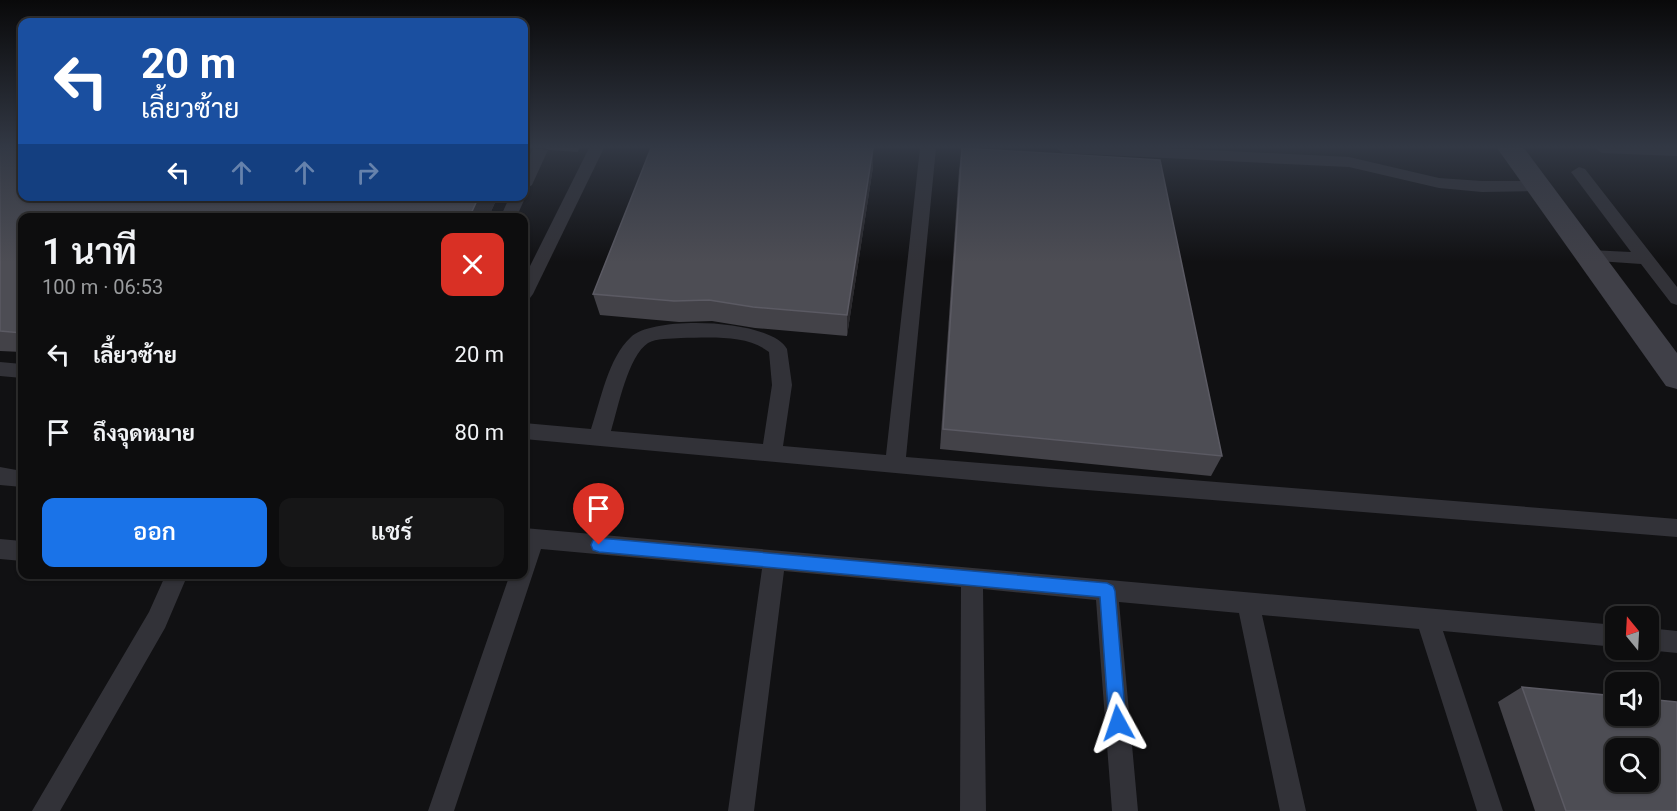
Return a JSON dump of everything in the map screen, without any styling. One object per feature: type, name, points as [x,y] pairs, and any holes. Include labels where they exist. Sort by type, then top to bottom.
[{"type":"main road","points":[[1538,186],[1677,377]]},
{"type":"lane","points":[[528,286],[578,186]]},
{"type":"lane","points":[[895,464],[924,186]]},
{"type":"lane","points":[[1488,186],[1516,188],[1538,186]]},
{"type":"lane","points":[[1590,186],[1677,299]]},
{"type":"lane","points":[[1589,256],[1645,258]]},
{"type":"lane","points":[[599,436],[624,361],[639,340],[660,332],[712,332],[762,338],[778,349],[782,385],[772,453]]},
{"type":"lane","points":[[0,369],[18,371]]},
{"type":"lane","points":[[528,431],[895,464],[1677,528]]},
{"type":"lane","points":[[0,476],[18,478]]},
{"type":"lane","points":[[528,539],[1605,635]]},
{"type":"lane","points":[[0,549],[18,551]]},
{"type":"lane","points":[[741,811],[774,561]]},
{"type":"lane","points":[[45,811],[157,620],[175,579]]},
{"type":"lane","points":[[441,811],[519,579]]},
{"type":"lane","points":[[972,579],[973,811]]},
{"type":"lane","points":[[1107,591],[1125,811]]},
{"type":"lane","points":[[1248,603],[1293,811]]},
{"type":"lane","points":[[1428,620],[1490,811]]},
{"type":"lane","points":[[1659,640],[1677,642]]},
{"type":"building","points":[[0,186],[18,186],[18,201],[477,201],[471,213],[18,213],[18,333],[0,331]]},
{"type":"building","points":[[636,186],[867,186],[847,315],[753,307],[709,300],[674,301],[593,294]]},
{"type":"building","points":[[959,186],[1165,186],[1222,456],[943,429]]},
{"type":"building","points":[[1522,687],[1605,695],[1605,726],[1659,726],[1659,700],[1677,702],[1677,811],[1566,811]]},
{"type":"route","points":[[599,545],[1107,591],[1118,723]]}]
